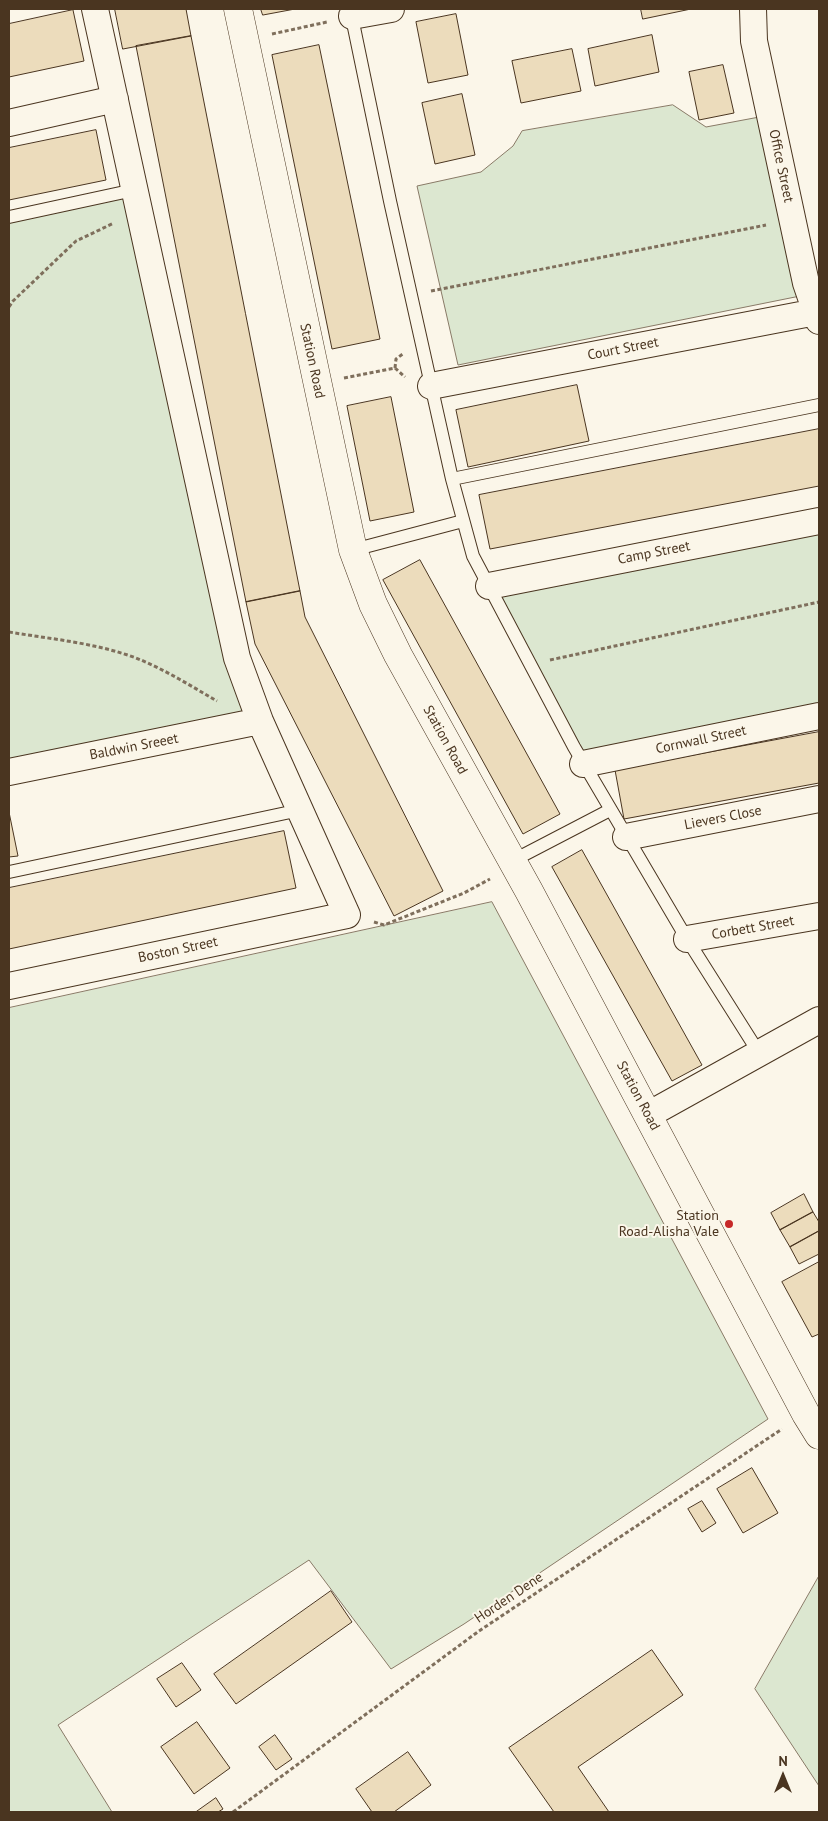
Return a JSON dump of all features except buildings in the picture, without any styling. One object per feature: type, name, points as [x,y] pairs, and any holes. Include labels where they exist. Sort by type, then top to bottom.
[{"type":"main road","name":"Station Road","points":[[238,9],[316,383],[354,550],[373,604],[398,655],[512,862],[812,1425]]},
{"type":"street","points":[[95,9],[237,658],[260,721],[346,915]]},
{"type":"street","points":[[351,12],[391,9]]},
{"type":"street","name":"Office Street","points":[[753,9],[754,41],[806,283],[817,316]]},
{"type":"street","points":[[9,123],[115,99]]},
{"type":"street","name":"Court Street","points":[[431,386],[817,316]]},
{"type":"street","name":"Camp Street","points":[[489,586],[819,521]]},
{"type":"street","name":"Cornwall Street","points":[[583,764],[819,716]]},
{"type":"street","name":"Baldwin Sreeet","points":[[9,772],[260,721]]},
{"type":"street","name":"Lievers Close","points":[[626,837],[819,799]]},
{"type":"street","name":"Boston Street","points":[[9,986],[346,915]]},
{"type":"street","name":"Corbett Street","points":[[687,939],[819,916]]},
{"type":"street","points":[[648,1115],[819,1020]]},
{"type":"lane","points":[[351,12],[431,386],[452,479],[473,556],[583,764],[687,939],[759,1053]]},
{"type":"lane","points":[[9,217],[134,190]]},
{"type":"lane","points":[[452,479],[819,405]]},
{"type":"lane","points":[[354,550],[463,521]]},
{"type":"lane","points":[[9,872],[300,810]]},
{"type":"lane","points":[[512,862],[610,810]]},
{"type":"path","points":[[244,40],[351,12]]},
{"type":"path","points":[[9,308],[13,301],[76,241],[108,225],[140,215]]},
{"type":"path","points":[[411,295],[793,220]]},
{"type":"path","points":[[316,383],[394,368]]},
{"type":"path","points":[[530,664],[819,602]]},
{"type":"path","points":[[9,632],[97,647],[136,658],[169,674],[218,702]]},
{"type":"path","points":[[346,915],[384,925],[464,893]]},
{"type":"path","name":"Horden Dene","points":[[233,1812],[480,1631],[812,1425]]},
{"type":"green space","points":[[673,105],[706,127],[770,115],[810,294],[458,365],[417,186],[481,172],[513,146],[522,131]]},
{"type":"green space","points":[[134,190],[260,721],[9,772],[9,217]]},
{"type":"green space","points":[[819,521],[819,716],[583,764],[489,586]]},
{"type":"green space","points":[[492,902],[768,1419],[464,1624],[391,1669],[309,1560],[58,1725],[112,1812],[9,1812],[9,1008]]},
{"type":"green space","points":[[819,1576],[819,1786],[755,1689]]},
{"type":"place","name":"Station Road-Alisha Vale","points":[[729,1224]]}]
